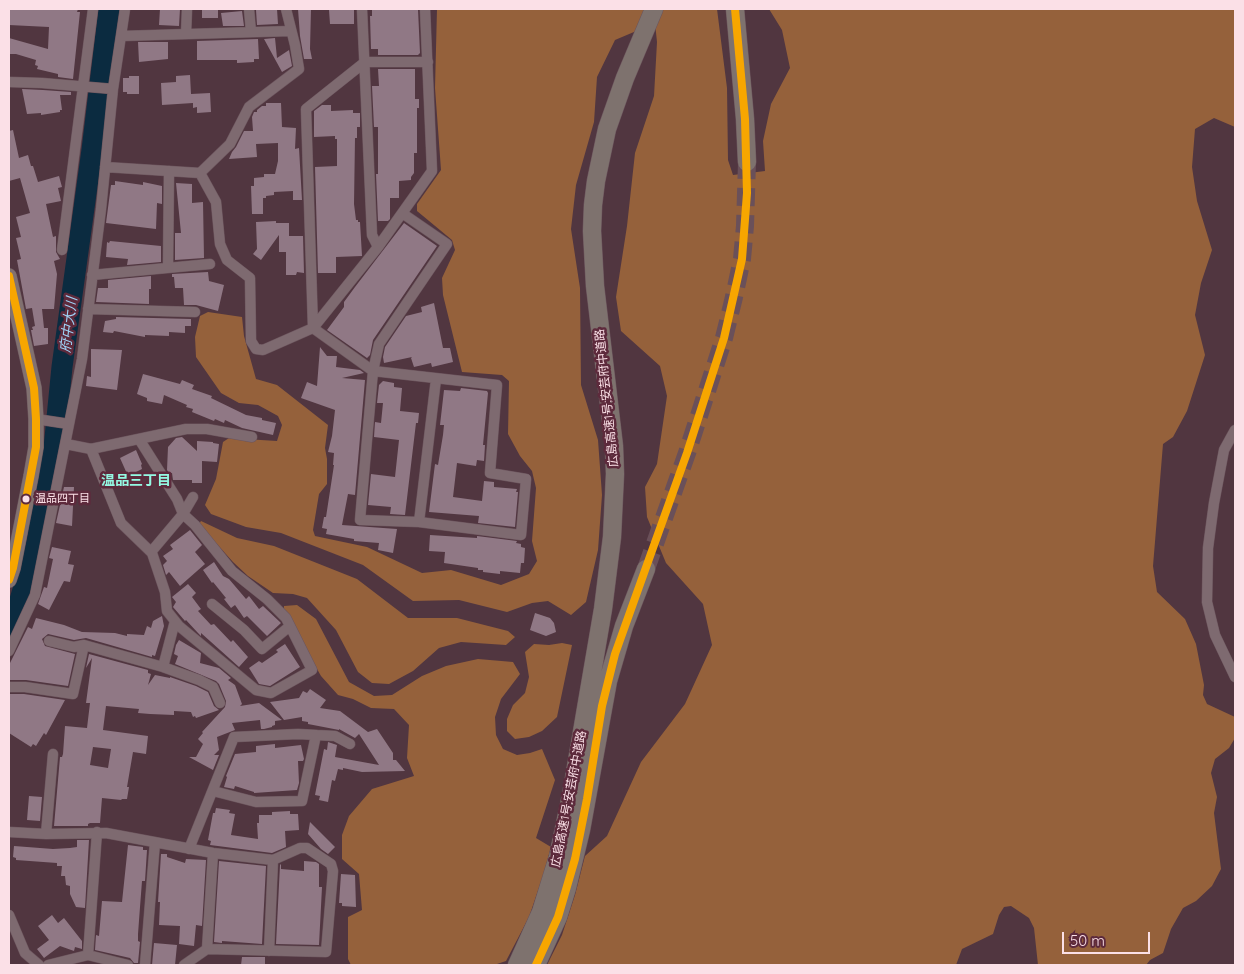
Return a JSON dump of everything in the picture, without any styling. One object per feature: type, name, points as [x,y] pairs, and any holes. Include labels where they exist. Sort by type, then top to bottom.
[{"type":"highway","name":"広島高速1号;安芸府中道路","points":[[536,965],[558,917],[573,829],[603,609],[615,503],[614,446],[599,331],[592,231],[598,172],[615,104],[654,9]]},
{"type":"highway","points":[[735,9],[747,162]]},
{"type":"highway","name":"広島高速1号;安芸府中道路","points":[[516,965],[541,912],[558,857],[573,829],[608,681],[624,626],[646,569]]},
{"type":"main road","points":[[9,276],[34,388],[36,419],[36,447],[14,542],[9,580]]},
{"type":"street","points":[[62,250],[93,9]]},
{"type":"street","points":[[9,651],[35,595],[82,359],[113,89],[125,9]]},
{"type":"street","points":[[186,34],[187,9]]},
{"type":"street","points":[[249,9],[251,32]]},
{"type":"street","points":[[105,167],[200,173],[230,144],[249,107],[299,69],[286,9]]},
{"type":"street","points":[[362,9],[372,235],[378,247]]},
{"type":"street","points":[[200,173],[216,202],[220,244],[227,260],[250,278],[251,341],[256,349],[264,350],[314,328],[378,247],[432,171],[425,9]]},
{"type":"street","points":[[121,36],[291,31]]},
{"type":"street","points":[[314,328],[306,109],[365,62],[428,62]]},
{"type":"street","points":[[9,82],[113,89]]},
{"type":"street","points":[[168,267],[169,171]]},
{"type":"street","points":[[314,328],[373,372],[497,385],[490,473],[526,479],[522,535],[419,522],[360,520],[373,372],[379,344],[447,244],[402,213]]},
{"type":"street","points":[[92,275],[210,264]]},
{"type":"street","points":[[88,309],[195,312]]},
{"type":"street","points":[[419,522],[436,379]]},
{"type":"street","points":[[36,419],[70,424]]},
{"type":"street","points":[[66,444],[91,449],[186,430],[207,429],[252,437]]},
{"type":"street","points":[[1235,430],[1224,450],[1214,503],[1208,548],[1207,602],[1215,635],[1235,677]]},
{"type":"street","points":[[91,449],[121,523],[150,552],[165,592],[167,611],[174,621],[256,690],[271,693],[312,670],[286,618],[268,600],[232,571],[195,525],[183,514],[177,499],[139,439]]},
{"type":"street","points":[[150,552],[183,514],[194,497]]},
{"type":"street","points":[[212,604],[244,630],[262,649],[290,626]]},
{"type":"street","points":[[163,667],[174,621]]},
{"type":"street","points":[[49,641],[74,647],[84,646],[163,667],[199,680],[213,687],[220,703]]},
{"type":"street","points":[[9,686],[73,694],[84,646]]},
{"type":"street","points":[[190,849],[234,737],[298,734],[334,736],[350,744]]},
{"type":"street","points":[[213,791],[256,802],[302,800],[316,735]]},
{"type":"street","points":[[46,834],[53,754]]},
{"type":"street","points":[[9,832],[46,834],[97,832],[190,849],[273,860],[300,848],[307,848],[331,864],[333,871],[326,952],[207,949],[184,965]]},
{"type":"street","points":[[88,955],[97,832]]},
{"type":"street","points":[[145,965],[155,842]]},
{"type":"street","points":[[207,949],[213,852]]},
{"type":"street","points":[[269,951],[273,860]]},
{"type":"street","points":[[9,915],[25,953],[40,965]]},
{"type":"street","points":[[48,965],[88,955],[128,965]]},
{"type":"shaded area","points":[[437,9],[649,9],[641,29],[615,40],[597,77],[594,122],[576,185],[571,229],[580,288],[581,385],[598,440],[602,495],[598,550],[586,602],[571,615],[548,601],[532,603],[507,612],[459,600],[413,601],[363,565],[281,533],[246,527],[211,514],[205,505],[216,479],[223,442],[229,438],[277,441],[282,425],[278,416],[258,405],[239,403],[221,393],[196,357],[195,337],[200,316],[208,312],[242,317],[244,336],[256,379],[277,385],[328,425],[325,448],[327,484],[319,494],[313,530],[315,536],[367,547],[422,573],[451,570],[501,585],[529,574],[537,561],[532,541],[536,488],[532,471],[520,456],[508,434],[509,381],[502,375],[462,372],[443,295],[442,278],[455,250],[452,240],[417,211],[417,204],[441,170],[435,88]]},
{"type":"shaded area","points":[[661,9],[717,9],[727,88],[728,160],[733,175],[765,171],[763,141],[771,104],[790,68],[782,30],[769,9],[1235,9],[1235,127],[1214,118],[1195,129],[1192,167],[1197,201],[1212,250],[1201,283],[1195,315],[1205,355],[1187,411],[1173,437],[1163,444],[1153,566],[1157,592],[1185,619],[1196,644],[1204,685],[1203,695],[1207,704],[1235,717],[1235,738],[1229,748],[1215,759],[1211,773],[1217,797],[1214,813],[1221,869],[1212,886],[1196,901],[1183,908],[1171,929],[1163,953],[1150,960],[1146,965],[1038,965],[1034,928],[1029,918],[1011,906],[1004,907],[999,915],[993,934],[962,949],[956,965],[547,965],[562,935],[585,856],[607,836],[641,762],[685,704],[712,645],[703,604],[666,563],[647,517],[645,487],[657,464],[667,396],[660,366],[621,331],[616,297],[627,226],[635,153],[654,96],[657,42],[655,23]]},
{"type":"shaded area","points":[[201,521],[237,538],[274,546],[357,579],[408,618],[457,618],[508,631],[515,637],[506,645],[461,642],[439,648],[413,671],[389,684],[372,683],[358,672],[336,630],[307,598],[293,594],[273,593],[248,576],[199,524]]},
{"type":"shaded area","points":[[297,605],[316,619],[349,682],[374,696],[392,695],[422,676],[446,666],[478,659],[513,662],[520,674],[501,699],[495,717],[496,735],[503,749],[517,755],[542,749],[555,780],[536,838],[551,847],[529,917],[506,961],[494,965],[351,965],[348,959],[348,917],[362,910],[359,874],[342,859],[342,835],[349,816],[372,789],[414,776],[407,758],[409,725],[394,709],[371,708],[353,699],[338,695],[321,676],[284,611],[284,606]]},
{"type":"shaded area","points":[[562,643],[572,645],[557,717],[542,731],[529,737],[515,739],[507,731],[507,719],[513,705],[525,693],[529,677],[525,652],[534,644],[549,645]]},
{"type":"building","points":[[9,9],[78,9],[77,12],[80,12],[73,79],[58,77],[58,74],[37,69],[38,66],[35,65],[36,60],[16,54],[9,54],[9,38],[48,49],[49,27],[9,25]]},
{"type":"building","points":[[160,9],[180,9],[179,26],[159,25]]},
{"type":"building","points":[[202,9],[218,9],[218,18],[202,18]]},
{"type":"building","points":[[277,9],[278,24],[257,25],[256,10]]},
{"type":"building","points":[[298,9],[311,9],[310,49],[312,59],[304,59]]},
{"type":"building","points":[[372,9],[418,9],[420,53],[418,55],[378,55],[378,49],[371,49],[370,16],[372,16]]},
{"type":"building","points":[[329,10],[354,10],[354,24],[330,24]]},
{"type":"building","points":[[242,11],[244,26],[223,26],[221,13]]},
{"type":"building","points":[[275,38],[277,58],[289,50],[292,66],[282,72],[264,39]]},
{"type":"building","points":[[258,39],[259,59],[254,59],[254,62],[237,63],[237,60],[197,60],[197,41]]},
{"type":"building","points":[[138,42],[168,42],[168,59],[139,62]]},
{"type":"building","points":[[378,69],[415,69],[415,99],[419,99],[419,108],[417,108],[417,153],[414,153],[414,173],[411,180],[399,181],[399,198],[390,198],[390,219],[388,221],[378,221],[376,174],[378,174],[378,127],[374,127],[372,86],[379,86]]},
{"type":"building","points":[[190,75],[191,94],[210,93],[211,112],[197,113],[197,107],[193,108],[193,103],[162,105],[161,83],[176,82],[176,76]]},
{"type":"building","points":[[129,76],[139,76],[139,94],[123,92],[123,78],[129,78]]},
{"type":"building","points":[[22,89],[71,92],[71,95],[60,95],[62,110],[60,112],[41,115],[41,113],[27,114]]},
{"type":"building","points":[[266,103],[281,103],[282,127],[296,128],[295,149],[299,148],[302,200],[293,200],[293,191],[274,192],[274,195],[263,198],[263,214],[252,214],[251,186],[254,186],[254,178],[264,177],[264,174],[275,174],[278,161],[278,143],[256,144],[257,157],[229,159],[244,131],[253,131],[252,117],[254,112],[257,112],[262,106],[266,106]]},
{"type":"building","points":[[322,105],[331,105],[331,111],[353,110],[353,113],[360,113],[360,127],[357,127],[357,138],[355,138],[354,204],[356,220],[360,222],[362,256],[336,257],[336,273],[318,273],[315,167],[337,166],[337,139],[335,139],[335,136],[314,137],[314,111]]},
{"type":"building","points":[[13,130],[19,158],[28,155],[38,182],[59,176],[62,187],[58,188],[61,201],[46,204],[53,237],[56,236],[56,252],[60,259],[54,261],[57,274],[54,309],[42,309],[44,328],[48,328],[48,344],[34,346],[31,330],[35,326],[32,308],[26,309],[17,260],[21,259],[16,238],[21,237],[16,217],[30,213],[20,178],[9,181],[9,131]]},
{"type":"building","points":[[115,181],[143,185],[143,182],[162,186],[162,204],[157,203],[156,229],[106,223],[111,185],[115,185]]},
{"type":"building","points":[[176,183],[192,184],[192,203],[203,202],[204,258],[175,260],[175,233],[181,233]]},
{"type":"building","points":[[276,221],[276,223],[289,223],[289,236],[303,236],[304,273],[297,272],[296,275],[286,275],[286,252],[279,252],[279,235],[261,260],[253,254],[257,249],[256,222]]},
{"type":"building","points":[[404,223],[437,246],[373,340],[370,355],[367,358],[327,330],[344,307],[344,302]]},
{"type":"building","points":[[110,241],[161,246],[161,262],[127,265],[128,259],[106,257],[107,242],[109,243]]},
{"type":"building","points":[[208,272],[209,281],[224,285],[218,311],[196,305],[184,305],[183,288],[175,288],[172,274]]},
{"type":"building","points":[[151,276],[149,304],[96,302],[98,288],[108,288],[108,280]]},
{"type":"building","points":[[434,303],[443,348],[450,348],[453,362],[432,367],[431,363],[414,367],[412,357],[384,363],[385,347],[406,316],[422,312],[421,307]]},
{"type":"building","points":[[116,317],[191,319],[191,326],[185,326],[185,333],[169,332],[169,336],[145,335],[145,337],[114,331],[113,333],[103,332],[105,321],[116,319]]},
{"type":"building","points":[[320,347],[327,356],[337,356],[336,367],[360,370],[364,373],[342,378],[365,380],[355,495],[348,494],[342,525],[397,529],[393,553],[378,550],[379,543],[354,541],[354,539],[326,534],[327,529],[322,528],[324,517],[326,517],[334,465],[334,453],[328,452],[335,410],[301,398],[307,382],[317,386]]},
{"type":"building","points":[[91,349],[122,350],[117,390],[86,386],[87,376],[91,377]]},
{"type":"building","points":[[143,374],[180,384],[182,380],[194,385],[192,389],[212,396],[211,398],[246,415],[276,423],[273,435],[242,428],[225,420],[224,423],[215,419],[214,421],[192,412],[193,409],[186,407],[187,405],[164,395],[162,404],[147,401],[147,398],[137,394]]},
{"type":"building","points":[[383,381],[394,383],[394,387],[402,388],[400,411],[419,413],[418,423],[416,423],[405,515],[390,514],[391,507],[368,505],[371,474],[395,477],[399,440],[374,437],[375,422],[381,423],[383,403],[377,403],[379,385]]},
{"type":"building","points":[[461,388],[487,391],[488,393],[483,445],[485,445],[484,461],[477,460],[476,466],[457,463],[453,497],[482,501],[484,481],[494,482],[494,487],[517,489],[515,527],[478,523],[479,516],[429,512],[435,464],[438,465],[443,435],[444,425],[440,425],[444,390],[460,391]]},
{"type":"building","points":[[182,437],[197,451],[197,441],[219,444],[217,462],[202,461],[202,483],[192,483],[192,480],[173,480],[172,473],[169,473],[167,470],[168,447],[176,438]]},
{"type":"building","points":[[136,450],[142,464],[142,469],[128,476],[120,458]]},
{"type":"building","points":[[64,487],[74,487],[72,526],[56,523]]},
{"type":"building","points":[[190,530],[202,545],[195,552],[205,564],[180,586],[169,572],[166,575],[163,565],[167,561],[163,556],[173,549],[170,545]]},
{"type":"building","points":[[430,535],[477,538],[477,536],[517,541],[516,543],[521,544],[521,547],[525,548],[524,563],[521,563],[520,573],[500,571],[500,574],[483,572],[483,570],[478,570],[478,568],[444,563],[445,552],[429,551]]},
{"type":"building","points":[[52,547],[71,551],[68,564],[74,565],[70,582],[64,581],[49,610],[38,604],[44,587],[47,588],[53,559],[49,558]]},
{"type":"building","points":[[214,562],[223,576],[229,579],[246,599],[249,596],[259,609],[263,606],[281,623],[267,636],[247,616],[244,618],[235,605],[231,608],[224,599],[226,598],[212,583],[203,570]]},
{"type":"building","points":[[188,584],[196,593],[192,597],[201,609],[198,611],[231,642],[233,640],[248,657],[239,667],[201,633],[201,636],[173,607],[176,602],[172,597]]},
{"type":"building","points":[[535,613],[550,618],[554,623],[556,632],[546,636],[530,630]]},
{"type":"building","points":[[162,616],[164,626],[155,656],[152,655],[152,657],[86,638],[74,640],[48,634],[42,639],[45,646],[75,654],[68,686],[26,680],[9,680],[9,665],[28,627],[32,629],[36,618],[82,632],[115,633],[127,636],[127,634],[144,635],[147,626],[151,628],[153,621]]},
{"type":"building","points":[[179,640],[201,653],[200,663],[219,668],[231,678],[228,680],[235,685],[242,704],[240,706],[259,703],[282,720],[275,721],[275,725],[264,729],[261,729],[260,720],[232,723],[235,730],[217,737],[219,750],[214,755],[219,755],[213,770],[189,757],[196,757],[203,744],[198,739],[225,707],[226,701],[216,681],[175,664],[178,656],[174,654]]},
{"type":"building","points":[[285,644],[300,667],[270,686],[259,684],[249,668],[259,661],[262,663],[278,652],[276,650]]},
{"type":"building","points":[[89,654],[148,670],[148,673],[151,674],[148,685],[155,675],[170,677],[196,686],[208,692],[214,706],[219,710],[196,718],[195,716],[193,717],[191,712],[174,711],[174,715],[150,714],[138,713],[139,709],[106,706],[103,730],[148,736],[146,754],[133,752],[127,787],[129,787],[127,799],[102,798],[100,823],[90,823],[88,826],[54,826],[60,757],[63,754],[65,726],[87,728],[90,703],[86,703],[92,658],[86,668]],"holes":[[[93,747],[111,749],[108,768],[90,765]]]},
{"type":"building","points":[[310,689],[326,700],[320,708],[340,711],[368,732],[377,729],[393,753],[393,760],[396,760],[405,771],[362,772],[343,768],[343,770],[338,769],[335,781],[332,780],[328,802],[319,800],[320,796],[315,795],[324,749],[327,750],[328,742],[337,745],[335,757],[379,765],[359,734],[355,738],[339,729],[308,724],[308,722],[302,721],[302,717],[284,720],[270,702],[299,698],[303,691],[307,693]]},
{"type":"building","points":[[9,694],[24,694],[65,700],[46,735],[44,733],[36,746],[33,744],[31,747],[9,733]]},
{"type":"building","points":[[275,744],[275,748],[301,745],[304,759],[303,761],[298,761],[299,783],[297,790],[254,793],[235,786],[234,789],[224,787],[226,776],[235,754],[256,752],[256,746]]},
{"type":"building","points":[[29,796],[42,797],[40,821],[27,820]]},
{"type":"building","points":[[216,808],[230,810],[229,813],[235,814],[231,835],[258,839],[257,823],[259,823],[259,815],[272,815],[272,812],[290,811],[290,814],[298,814],[299,830],[285,831],[286,847],[272,853],[210,845],[211,841],[208,840],[213,813],[215,813]]},
{"type":"building","points":[[310,822],[335,847],[328,854],[308,834]]},
{"type":"building","points":[[77,840],[89,840],[85,908],[76,907],[70,894],[70,886],[66,885],[65,876],[61,876],[62,866],[57,866],[57,863],[16,860],[13,857],[14,846],[53,849],[70,848],[77,847]]},
{"type":"building","points":[[128,845],[143,847],[143,850],[147,850],[145,881],[142,881],[138,963],[134,963],[130,958],[95,950],[96,935],[99,936],[102,901],[122,902]]},
{"type":"building","points":[[161,854],[167,854],[167,857],[185,863],[186,859],[206,860],[202,926],[196,925],[194,946],[179,944],[180,926],[159,925],[160,902],[158,902]]},
{"type":"building","points":[[219,861],[266,866],[262,944],[214,942]]},
{"type":"building","points":[[304,861],[319,864],[319,887],[322,887],[319,945],[276,944],[280,865],[281,869],[304,871]]},
{"type":"building","points":[[341,874],[355,875],[356,907],[342,906],[342,903],[339,903]]},
{"type":"building","points":[[52,915],[58,923],[64,918],[82,941],[82,949],[75,947],[74,951],[60,946],[44,958],[37,949],[49,940],[38,926]]},
{"type":"building","points":[[154,943],[177,945],[175,965],[152,965]]},
{"type":"building","points":[[242,957],[265,957],[265,965],[241,965]]},
{"type":"waterway","name":"府中大川","points":[[9,637],[36,546],[54,448],[62,367],[109,9]]},
{"type":"tunnel","points":[[646,569],[687,453],[724,338],[742,259],[747,162]]},
{"type":"transit line","points":[[536,965],[558,917],[575,859],[602,706],[615,654],[687,453],[724,338],[742,259],[747,193],[745,119],[735,9]]},
{"type":"transit line","points":[[9,276],[34,388],[36,419],[36,447],[13,568],[9,580]]},
{"type":"place","name":"温品四丁目","points":[[26,499]]},
{"type":"district","name":"温品三丁目","points":[[136,481]]}]
